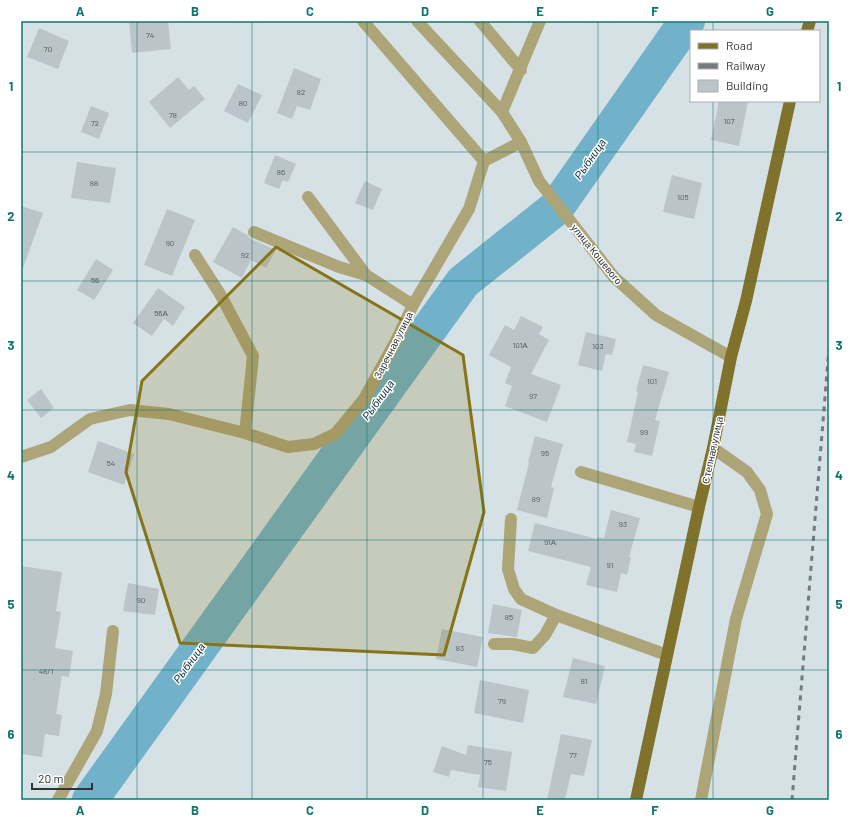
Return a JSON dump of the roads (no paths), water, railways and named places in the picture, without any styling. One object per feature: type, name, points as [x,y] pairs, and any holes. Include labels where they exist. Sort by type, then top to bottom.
[{"type":"main road","name":"Степная улица","points":[[636,800],[713,448],[731,357],[746,301],[790,102]]},
{"type":"street","points":[[363,21],[484,161],[521,142]]},
{"type":"street","name":"улица Кошевого","points":[[418,21],[502,112],[521,142],[539,180],[614,277],[656,315],[731,357]]},
{"type":"street","points":[[480,21],[521,70]]},
{"type":"street","points":[[502,112],[521,70],[540,21]]},
{"type":"street","name":"Заречная улица","points":[[21,457],[51,447],[90,420],[130,410],[169,414],[245,433],[288,447],[314,444],[335,434],[364,399],[396,341],[413,305],[469,210],[484,161]]},
{"type":"street","points":[[308,196],[366,275]]},
{"type":"street","points":[[254,232],[338,267],[366,275],[413,305]]},
{"type":"street","points":[[195,255],[220,294],[253,356],[245,433]]},
{"type":"street","points":[[701,800],[736,619],[761,539],[767,514],[760,490],[747,472],[713,448]]},
{"type":"street","points":[[581,472],[699,507]]},
{"type":"street","points":[[511,519],[508,569],[514,589],[521,599],[556,615],[667,655]]},
{"type":"street","points":[[494,644],[513,644],[534,648],[545,635],[556,615]]},
{"type":"street","points":[[58,800],[97,731],[106,694],[113,631]]},
{"type":"waterway","name":"Рыбница","points":[[90,800],[463,282],[556,208],[687,21]]},
{"type":"railway","points":[[792,800],[829,348]]}]
